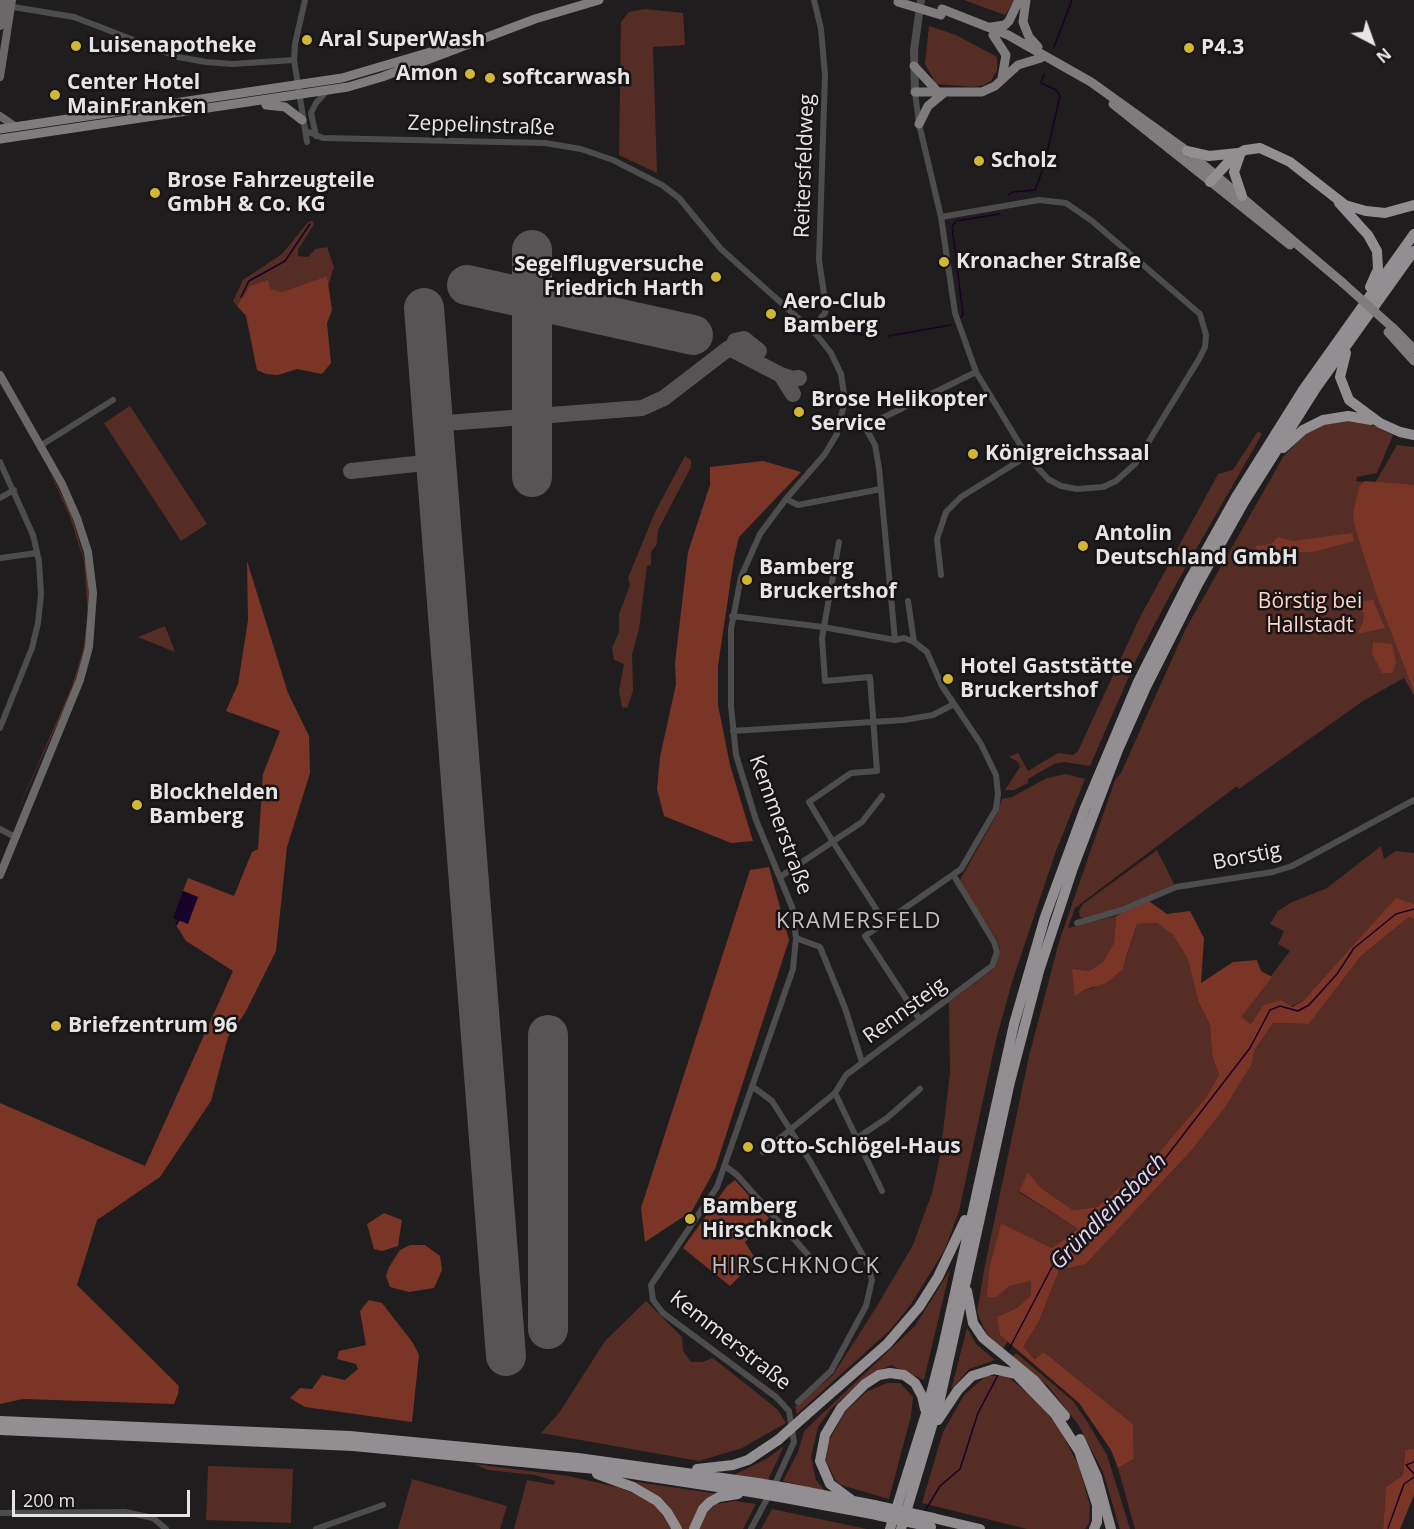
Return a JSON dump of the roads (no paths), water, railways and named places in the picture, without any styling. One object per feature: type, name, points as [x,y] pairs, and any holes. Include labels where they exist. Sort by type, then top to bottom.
[{"type":"highway","points":[[1187,151],[1209,156],[1241,152],[1252,148],[1273,152],[1345,205],[1366,212],[1386,213],[1414,205]]},
{"type":"highway","points":[[1213,178],[1229,160],[1241,152]]},
{"type":"highway","points":[[1241,152],[1234,172],[1242,196]]},
{"type":"highway","points":[[1331,195],[1368,235],[1378,257],[1376,275],[1358,312]]},
{"type":"highway","points":[[890,1529],[925,1417],[1011,1035],[1029,970],[1064,863],[1114,736],[1163,631],[1236,497],[1303,390],[1414,234]]},
{"type":"highway","points":[[901,1529],[931,1430],[1025,1022],[1073,868],[1118,750],[1146,687],[1198,584],[1264,469],[1414,251]]},
{"type":"highway","points":[[1359,328],[1342,363],[1341,383],[1353,404],[1380,423]]},
{"type":"highway","points":[[1264,469],[1296,435],[1323,420],[1355,417],[1414,435]]},
{"type":"highway","points":[[679,1470],[733,1465],[748,1460],[778,1440],[887,1344],[919,1307],[948,1258],[975,1195]]},
{"type":"highway","points":[[966,1282],[974,1323],[983,1338],[1040,1397],[1079,1451],[1097,1505],[1097,1522],[1094,1529]]},
{"type":"highway","points":[[931,1430],[965,1382],[980,1371],[1009,1366],[1052,1399],[1077,1434],[1097,1477],[1111,1529]]},
{"type":"highway","points":[[873,1510],[853,1501],[830,1484],[820,1461],[825,1435],[841,1408],[855,1392],[879,1375],[897,1373],[910,1378],[920,1389],[925,1417]]},
{"type":"highway","points":[[0,1421],[350,1436],[480,1447],[679,1470],[755,1490]]},
{"type":"highway","points":[[0,1430],[353,1446],[580,1467],[853,1501]]},
{"type":"highway","points":[[580,1467],[645,1493],[662,1506],[677,1529]]},
{"type":"highway","points":[[694,1529],[703,1509],[710,1502],[719,1497],[755,1490]]},
{"type":"highway","points":[[786,1493],[934,1525],[980,1529]]},
{"type":"main road","points":[[0,139],[252,102],[380,73],[576,0]]},
{"type":"main road","points":[[0,129],[297,91],[327,91],[535,19],[599,0]]},
{"type":"main road","points":[[911,0],[992,31],[1092,82],[1187,151],[1213,178],[1242,196],[1414,349]]},
{"type":"main road","points":[[992,31],[1009,21],[1019,0]]},
{"type":"main road","points":[[1026,0],[1023,22],[1029,37],[1041,55],[1089,87],[1213,178],[1341,285]]},
{"type":"main road","points":[[894,1],[942,12]]},
{"type":"main road","points":[[0,26],[8,3]]},
{"type":"main road","points":[[0,77],[8,3]]},
{"type":"main road","points":[[992,31],[1006,55],[1001,81]]},
{"type":"main road","points":[[915,92],[982,92],[1001,81],[1018,65],[1041,55]]},
{"type":"main road","points":[[914,66],[942,92]]},
{"type":"main road","points":[[919,124],[928,106],[942,92]]},
{"type":"main road","points":[[252,102],[260,106],[281,105],[302,120]]},
{"type":"main road","points":[[0,116],[17,127]]},
{"type":"main road","points":[[1390,330],[1414,361]]},
{"type":"main road","points":[[0,375],[71,504],[83,533],[91,571],[93,613],[89,647],[80,680],[0,875]]},
{"type":"street","points":[[305,0],[295,44],[294,60],[297,91],[307,142]]},
{"type":"street","name":"Reitersfeldweg","points":[[811,329],[825,313],[826,308],[819,260],[825,126],[824,67],[821,29],[813,0]]},
{"type":"street","points":[[921,0],[914,66],[919,124],[941,217],[955,313],[976,372],[1027,456],[1048,479],[1061,486],[1089,489],[1116,481],[1135,464],[1205,347],[1204,325],[1192,305],[1082,213],[1066,203],[1039,200],[941,217]]},
{"type":"street","points":[[8,3],[74,17],[178,57],[232,64],[294,60]]},
{"type":"street","points":[[316,136],[311,113],[316,103],[327,91]]},
{"type":"street","name":"Zeppelinstraße","points":[[306,130],[316,136],[524,141],[566,146],[604,157],[641,173],[680,198],[721,249],[811,329],[831,353],[841,374],[845,400],[842,420]]},
{"type":"street","points":[[842,420],[864,425],[884,419],[976,372]]},
{"type":"street","points":[[40,446],[113,400]]},
{"type":"street","name":"Kemmerstraße","points":[[751,1529],[791,1451],[794,1435],[789,1411],[776,1397],[663,1313],[653,1300],[651,1290],[655,1276],[717,1187],[789,985],[796,938],[792,907],[747,795],[733,731],[729,663],[732,616],[748,557],[771,517],[825,454],[842,420]]},
{"type":"street","points":[[864,425],[875,445],[895,640]]},
{"type":"street","points":[[941,575],[937,538],[946,512],[961,498],[1027,456]]},
{"type":"street","points":[[0,462],[30,523],[37,553],[41,595],[32,648],[0,728]]},
{"type":"street","points":[[786,499],[798,505],[881,489]]},
{"type":"street","points":[[0,498],[14,490]]},
{"type":"street","points":[[839,542],[823,627],[825,681],[870,677],[876,771],[851,773],[809,802],[878,912],[882,923]]},
{"type":"street","points":[[0,558],[37,553]]},
{"type":"street","points":[[908,601],[914,642]]},
{"type":"street","points":[[732,616],[823,627],[895,640],[904,638],[914,642],[927,652],[942,686],[986,754],[996,775],[998,794],[994,814],[961,869],[954,876],[866,933],[866,941],[920,1020]]},
{"type":"street","points":[[733,731],[904,720],[933,715],[954,704]]},
{"type":"street","points":[[780,877],[862,822],[882,796]]},
{"type":"street","name":"Borstig","points":[[1077,923],[1122,910],[1176,886],[1273,872],[1292,866],[1414,800]]},
{"type":"street","points":[[0,829],[15,837]]},
{"type":"street","name":"Rennsteig","points":[[763,1152],[835,1093],[846,1075],[987,972],[996,960],[994,942],[954,876]]},
{"type":"street","points":[[796,938],[820,946],[845,1008],[862,1062]]},
{"type":"street","name":"Kemmerstraße","points":[[753,1087],[772,1101],[810,1161],[867,1263],[872,1284],[866,1306],[831,1371],[798,1402]]},
{"type":"street","points":[[857,1138],[887,1118],[920,1089]]},
{"type":"street","points":[[835,1093],[882,1191]]},
{"type":"street","points":[[725,1166],[737,1175],[810,1257]]},
{"type":"street","points":[[316,1529],[383,1505]]},
{"type":"street","points":[[0,1513],[132,1513],[153,1518],[166,1529]]},
{"type":"waterway","points":[[1054,47],[1072,0]]},
{"type":"waterway","points":[[1009,195],[1012,192],[1035,190],[1044,166],[1060,96],[1056,90],[1041,83],[1044,74]]},
{"type":"waterway","points":[[961,317],[963,314],[952,227],[956,221],[999,214]]},
{"type":"waterway","points":[[241,297],[249,281],[285,261],[310,224]]},
{"type":"waterway","points":[[888,336],[951,325]]},
{"type":"waterway","points":[[849,333],[874,336]]},
{"type":"waterway","name":"Gründleinsbach","points":[[1008,1351],[1052,1267],[1153,1174],[1250,1048],[1270,1010],[1280,1006],[1298,1011],[1309,1005],[1337,974],[1354,948],[1396,914],[1414,909]]},
{"type":"waterway","points":[[176,925],[179,920]]},
{"type":"waterway","name":"Gründleinsbach","points":[[925,1511],[940,1486],[960,1469],[978,1413],[998,1375]]},
{"type":"waterway","points":[[1414,1462],[1406,1465],[1414,1474]]},
{"type":"waterway","points":[[1388,1528],[1404,1484],[1414,1477]]},
{"type":"place","name":"Aral SuperWash","points":[[307,40]]},
{"type":"place","name":"Luisenapotheke","points":[[76,46]]},
{"type":"place","name":"P4.3","points":[[1189,48]]},
{"type":"place","name":"Amon","points":[[470,74]]},
{"type":"place","name":"softcarwash","points":[[490,78]]},
{"type":"place","name":"Center Hotel MainFranken","points":[[55,95]]},
{"type":"place","name":"Scholz","points":[[979,161]]},
{"type":"place","name":"Brose Fahrzeugteile GmbH & Co. KG","points":[[155,193]]},
{"type":"place","name":"Kronacher Straße","points":[[944,262]]},
{"type":"place","name":"Segelflugversuche Friedrich Harth","points":[[716,277]]},
{"type":"place","name":"Aero-Club Bamberg","points":[[771,314]]},
{"type":"place","name":"Brose Helikopter Service","points":[[799,412]]},
{"type":"place","name":"Königreichssaal","points":[[973,454]]},
{"type":"place","name":"Antolin Deutschland GmbH","points":[[1083,546]]},
{"type":"place","name":"Bamberg Bruckertshof","points":[[747,580]]},
{"type":"place","name":"Hotel Gaststätte Bruckertshof","points":[[948,679]]},
{"type":"place","name":"Blockhelden Bamberg","points":[[137,805]]},
{"type":"place","name":"Briefzentrum 96","points":[[56,1026]]},
{"type":"place","name":"Otto-Schlögel-Haus","points":[[748,1147]]},
{"type":"place","name":"Bamberg Hirschknock","points":[[690,1219]]},
{"type":"district","name":"KRAMERSFELD","points":[[859,922]]},
{"type":"district","name":"HIRSCHKNOCK","points":[[796,1267]]},
{"type":"park label","name":"Börstig bei Hallstadt","points":[[1310,614]]}]
